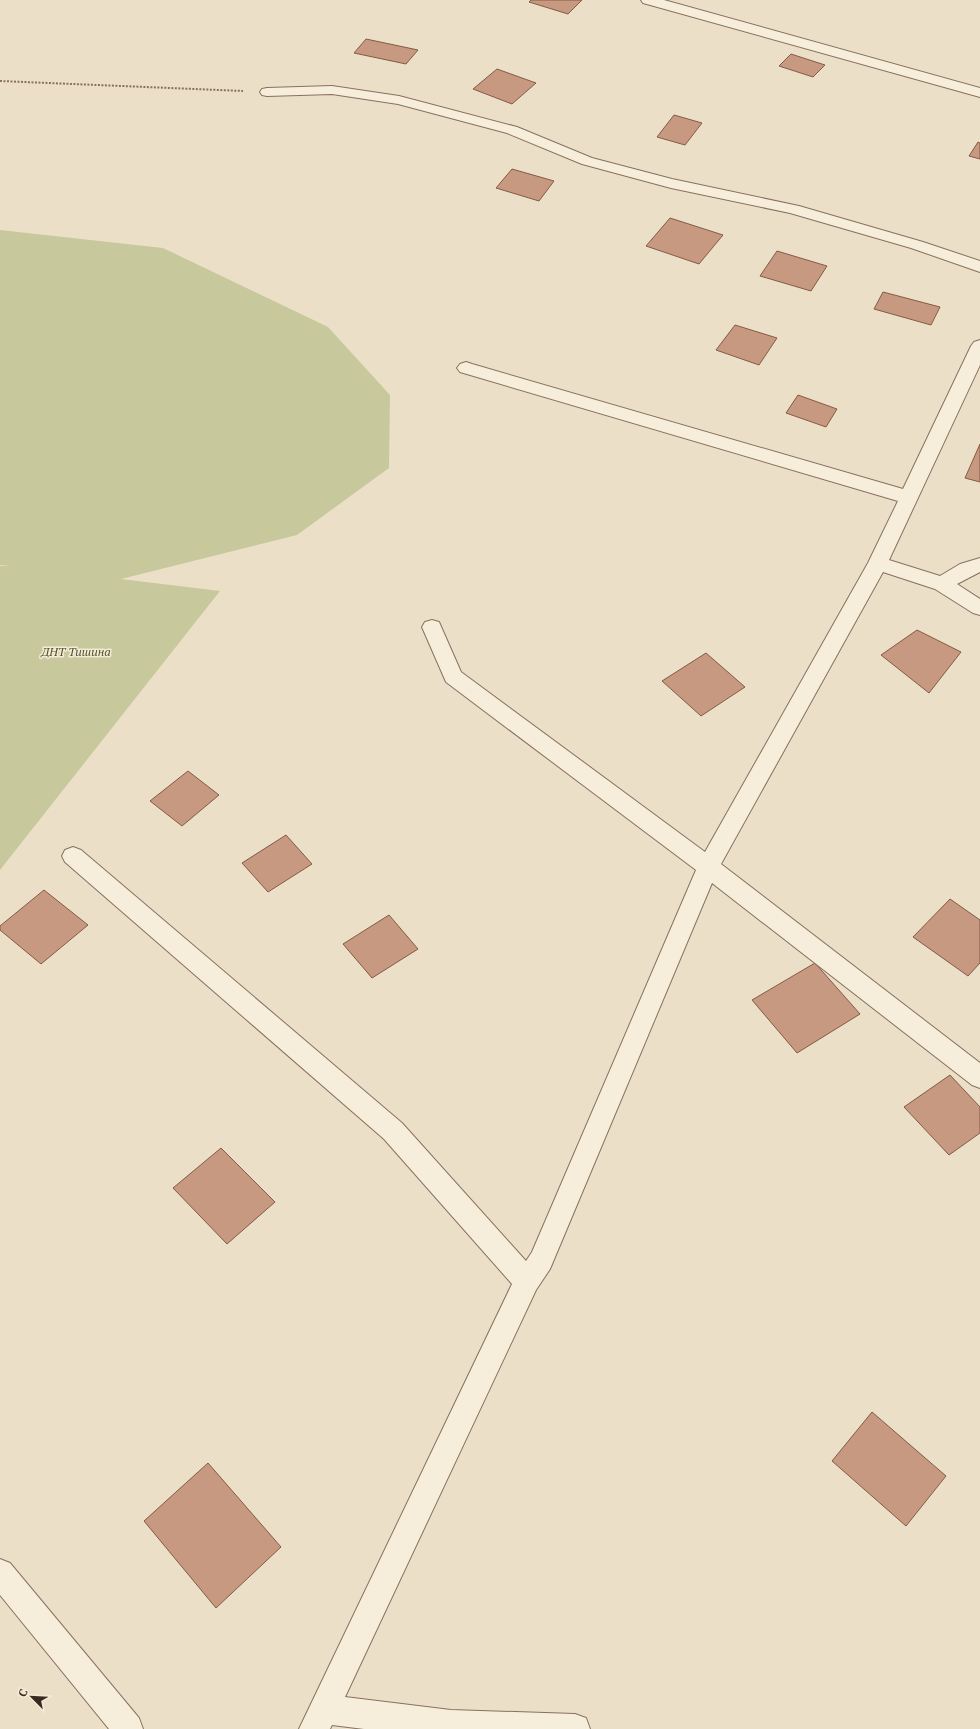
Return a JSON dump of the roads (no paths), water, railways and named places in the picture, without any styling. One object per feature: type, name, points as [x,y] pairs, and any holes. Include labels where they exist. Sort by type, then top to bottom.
[{"type":"street","points":[[648,0],[980,93]]},
{"type":"street","points":[[267,92],[332,90],[399,100],[512,130],[587,161],[671,183],[794,209],[917,246],[980,267]]},
{"type":"street","points":[[575,1729],[319,1719],[527,1281],[541,1260],[708,867],[878,563],[980,346]]},
{"type":"street","points":[[466,368],[908,497]]},
{"type":"street","points":[[878,563],[942,584],[980,608]]},
{"type":"street","points":[[942,584],[967,569],[980,565]]},
{"type":"street","points":[[432,628],[453,677],[708,867],[980,1077]]},
{"type":"street","points":[[73,856],[393,1131],[527,1281]]},
{"type":"street","points":[[0,1573],[128,1729]]},
{"type":"park label","name":"ДНТ Тишина","points":[[76,651]]}]
